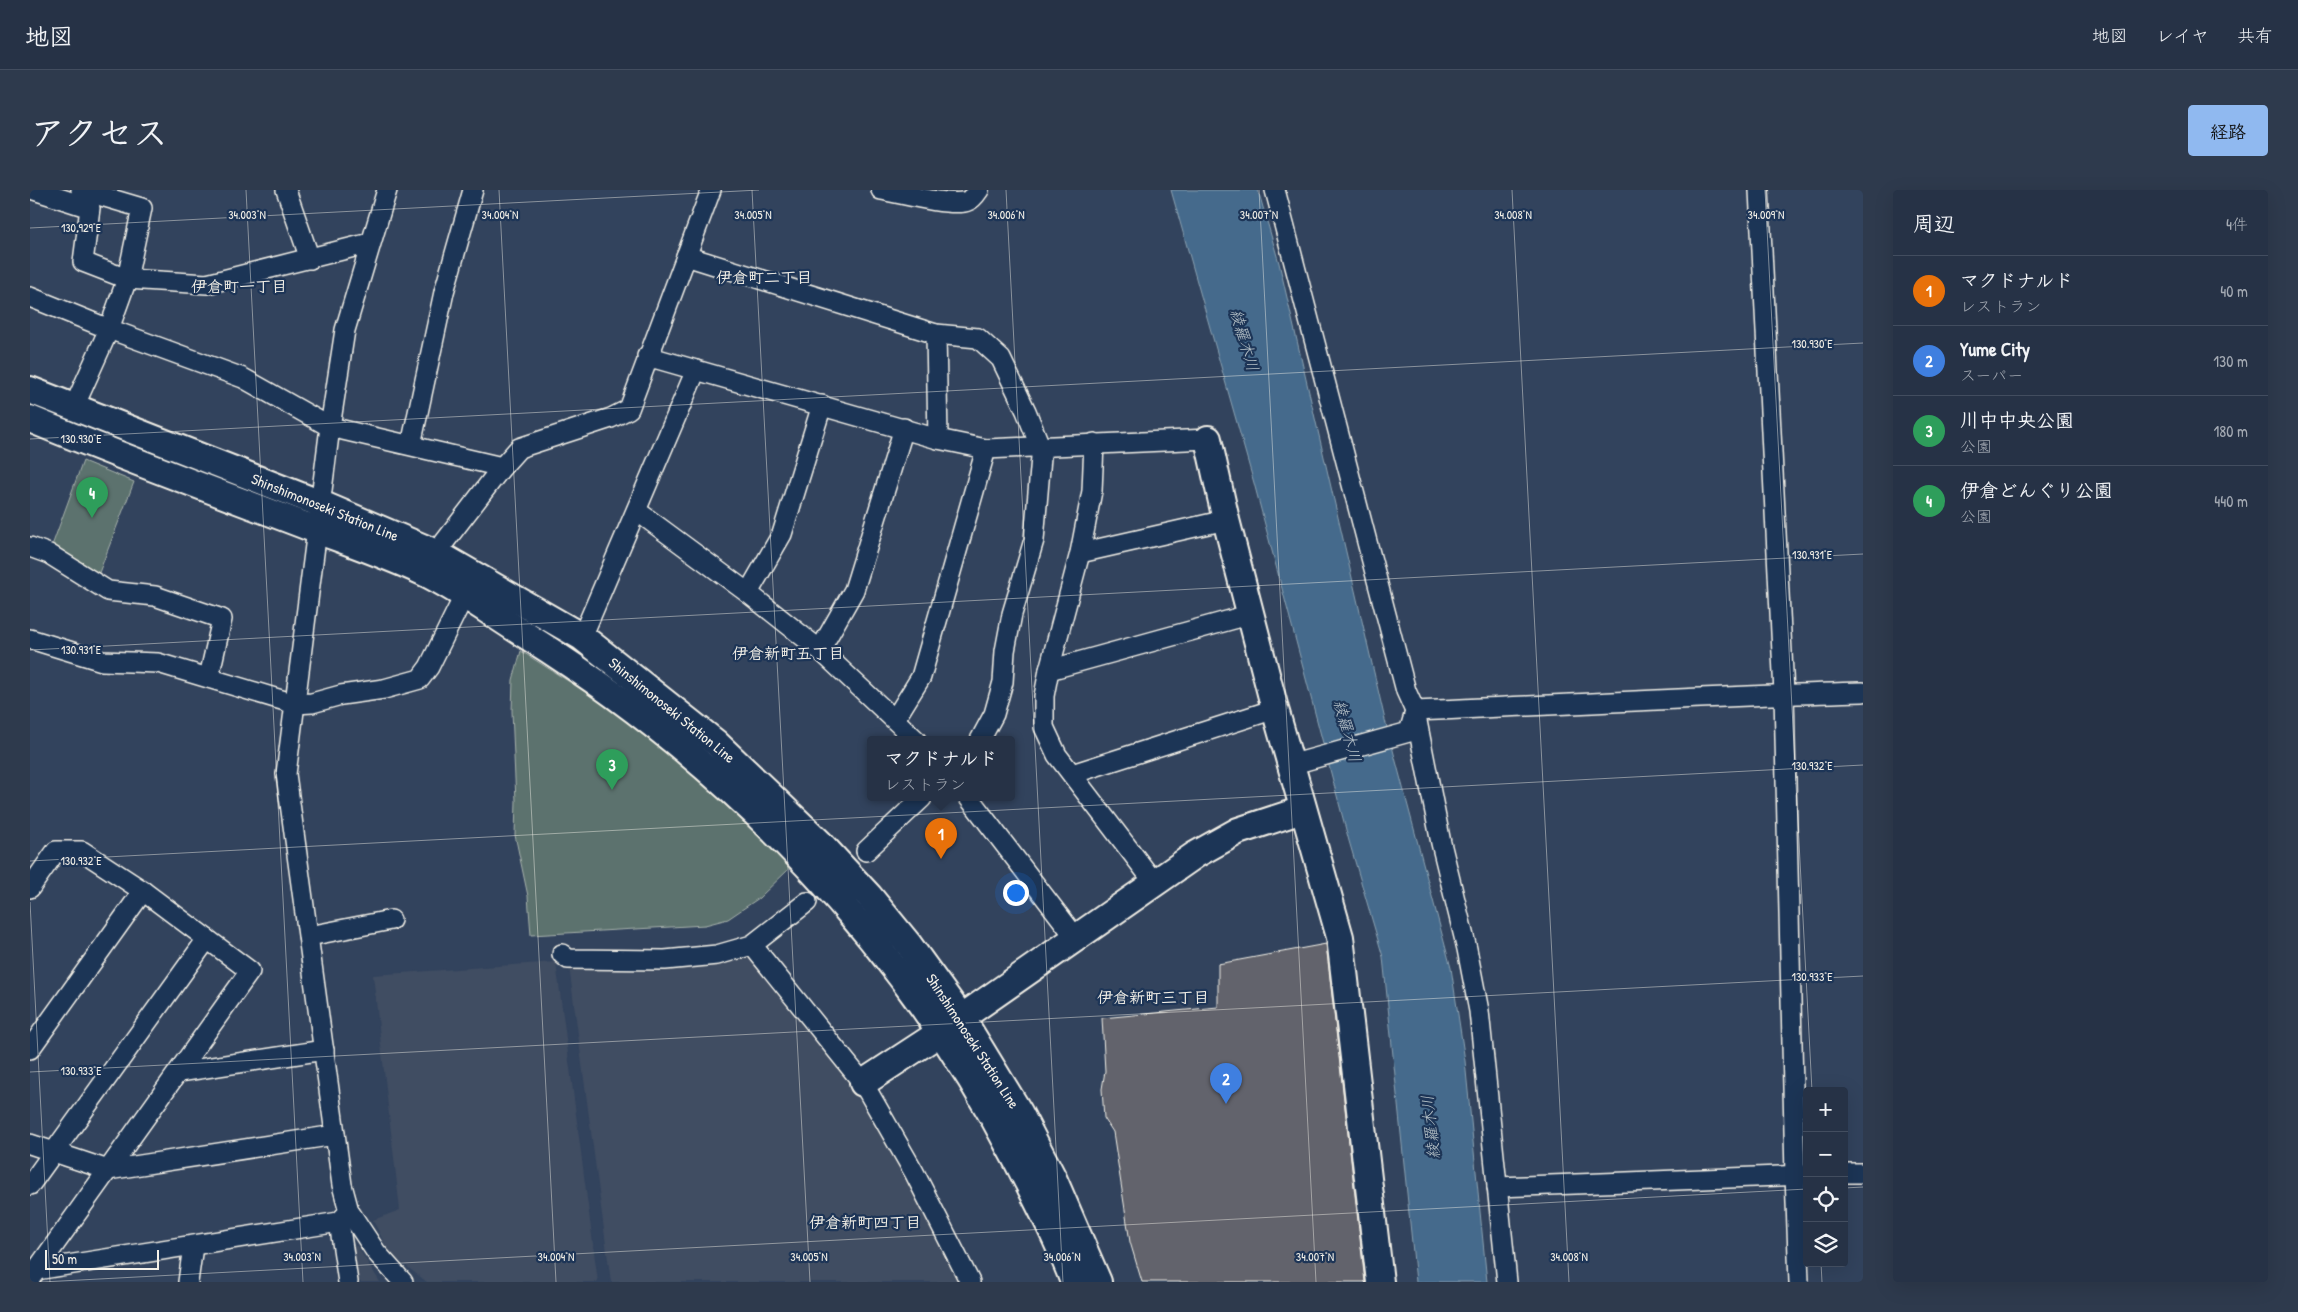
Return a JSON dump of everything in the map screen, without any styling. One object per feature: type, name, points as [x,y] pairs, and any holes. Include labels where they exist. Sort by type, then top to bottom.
[{"type":"main road","name":"Shinshimonoseki Station Line","points":[[30,390],[321,504],[436,553],[582,637],[716,743],[819,842],[869,896],[909,945],[951,1025],[969,1075],[1004,1136],[1041,1207],[1074,1282]]},
{"type":"main road","name":"Shinshimonoseki Station Line","points":[[30,419],[425,573],[556,653],[608,689],[703,763],[815,872],[951,1025],[1019,1112],[1053,1178],[1098,1282]]},
{"type":"main road","points":[[1208,439],[1226,520],[1290,766],[1340,937],[1380,1282]]},
{"type":"main road","points":[[863,1083],[951,1025],[1154,882],[1238,831],[1302,810]]},
{"type":"street","points":[[34,190],[90,208],[83,262],[127,279],[206,284],[370,243]]},
{"type":"street","points":[[74,407],[109,329],[127,279],[142,208],[81,190]]},
{"type":"street","points":[[286,190],[310,259]]},
{"type":"street","points":[[348,1282],[342,1185],[286,774],[316,530],[345,330],[387,190]]},
{"type":"street","points":[[411,445],[444,292],[473,190]]},
{"type":"street","points":[[436,553],[502,467],[519,448],[611,418],[629,409],[637,391],[647,356],[711,190]]},
{"type":"street","points":[[881,190],[943,201],[963,202],[971,200],[979,190]]},
{"type":"street","points":[[1275,190],[1406,691],[1415,711],[1441,843],[1467,949],[1479,1010],[1507,1282]]},
{"type":"street","points":[[1759,190],[1784,694],[1801,1175],[1799,1282]]},
{"type":"street","points":[[686,256],[936,334],[978,338],[1002,359],[1040,446],[1040,482],[1034,540],[1012,614],[1005,651],[1003,682],[994,714],[982,736]]},
{"type":"street","points":[[30,297],[109,329],[243,378],[330,426],[502,467]]},
{"type":"street","points":[[936,334],[938,438]]},
{"type":"street","points":[[647,356],[938,438],[986,449],[1208,439]]},
{"type":"street","points":[[582,637],[696,370]]},
{"type":"street","points":[[748,593],[782,534],[822,405]]},
{"type":"street","points":[[820,650],[854,590],[904,428]]},
{"type":"street","points":[[1094,443],[1092,491],[1080,553],[1049,670],[1044,696],[1044,727],[1057,755],[1154,882]]},
{"type":"street","points":[[895,718],[922,678],[986,449]]},
{"type":"street","points":[[637,511],[748,593],[820,650],[912,736]]},
{"type":"street","points":[[1080,553],[1226,520]]},
{"type":"street","points":[[30,547],[50,554],[108,592],[154,596],[222,619],[209,678]]},
{"type":"street","points":[[30,639],[102,661],[158,663],[295,704],[312,703],[341,695],[384,688],[420,679],[429,668],[464,596]]},
{"type":"street","points":[[1049,670],[1252,614]]},
{"type":"street","points":[[1415,711],[1863,692]]},
{"type":"street","points":[[1072,774],[1275,709]]},
{"type":"street","points":[[1290,766],[1409,732],[1415,711]]},
{"type":"street","points":[[866,851],[919,801]]},
{"type":"street","points":[[971,801],[1076,938]]},
{"type":"street","points":[[30,888],[37,872],[56,851],[82,850],[143,891],[250,971],[33,1275]]},
{"type":"street","points":[[30,1049],[143,891]]},
{"type":"street","points":[[562,954],[568,959],[665,960],[717,955],[752,945],[807,902]]},
{"type":"street","points":[[309,936],[392,920]]},
{"type":"street","points":[[30,1185],[207,939]]},
{"type":"street","points":[[752,945],[863,1083],[914,1172],[970,1282]]},
{"type":"street","points":[[179,1072],[324,1050]]},
{"type":"street","points":[[30,1144],[108,1170],[335,1135]]},
{"type":"street","points":[[1848,1173],[1863,1173]]},
{"type":"street","points":[[1497,1187],[1801,1175]]},
{"type":"street","points":[[33,1275],[344,1217]]},
{"type":"street","points":[[344,1217],[403,1282]]},
{"type":"street","points":[[188,1282],[193,1246]]},
{"type":"shaded area","points":[[750,953],[851,1086],[905,1173],[959,1282],[611,1282],[569,966]]},
{"type":"shaded area","points":[[556,962],[598,1282],[427,1282],[389,1253],[373,1220],[400,1210],[373,975]]},
{"type":"shaded area","points":[[357,1246],[380,1282],[353,1282],[349,1247]]},
{"type":"green space","points":[[83,461],[134,482],[95,583],[49,554]]},
{"type":"green space","points":[[521,651],[599,701],[644,734],[719,799],[790,868],[759,898],[728,919],[705,925],[531,935],[528,896],[515,835],[513,680]]},
{"type":"water","name":"綾羅木川","points":[[1171,190],[1258,190],[1279,263],[1385,720],[1451,968],[1465,1061],[1487,1282],[1416,1282],[1383,957],[1349,841],[1254,483]]},
{"type":"building","points":[[1326,944],[1365,1282],[1142,1282],[1130,1242],[1113,1132],[1104,1118],[1102,1089],[1105,1071],[1102,1018],[1218,1007],[1218,964]]},
{"type":"place","name":"伊倉どんぐり公園","points":[[92,518]]},
{"type":"place","name":"川中中央公園","points":[[612,790]]},
{"type":"place","name":"マクドナルド","points":[[941,859]]},
{"type":"place","name":"Yume City","points":[[1226,1104]]},
{"type":"district","name":"伊倉町二丁目","points":[[764,277]]},
{"type":"district","name":"伊倉町一丁目","points":[[239,286]]},
{"type":"district","name":"伊倉新町五丁目","points":[[788,653]]},
{"type":"district","name":"伊倉新町三丁目","points":[[1153,997]]},
{"type":"district","name":"伊倉新町四丁目","points":[[865,1222]]}]
